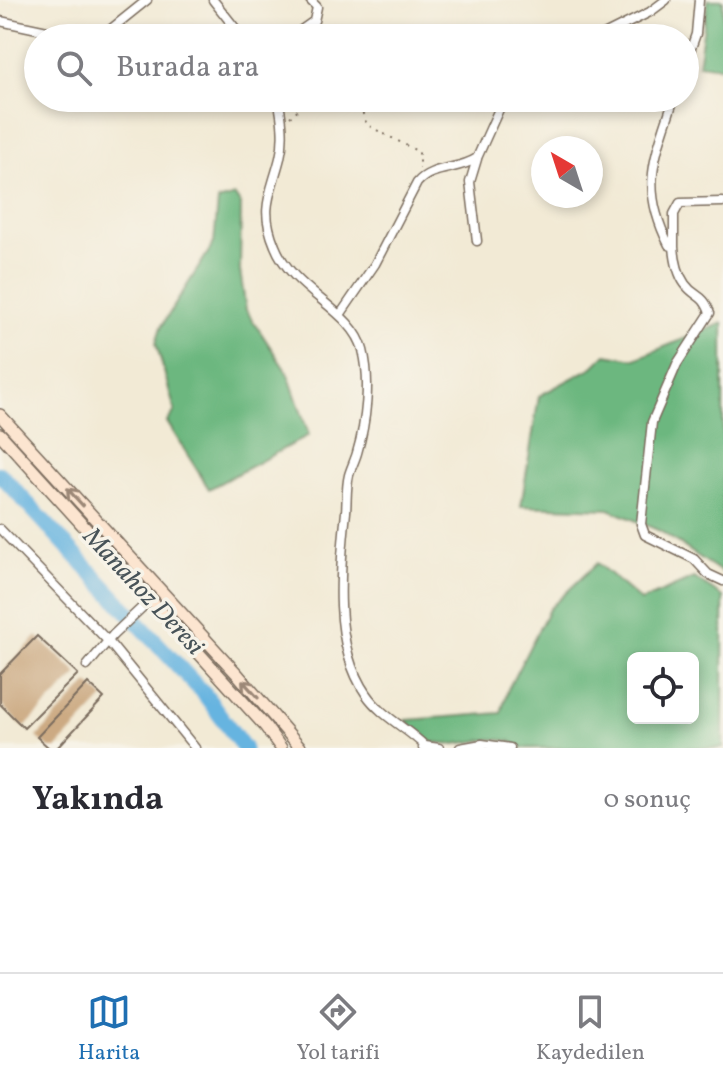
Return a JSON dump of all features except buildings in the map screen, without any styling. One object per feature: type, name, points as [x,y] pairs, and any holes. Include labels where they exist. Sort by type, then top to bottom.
[{"type":"main road","points":[[0,415],[301,748]]},
{"type":"main road","points":[[0,434],[265,726],[281,748]]},
{"type":"street","points":[[117,24],[147,0]]},
{"type":"street","points":[[213,0],[232,24]]},
{"type":"street","points":[[310,0],[317,7],[314,21],[310,24]]},
{"type":"street","points":[[626,24],[666,0]]},
{"type":"street","points":[[697,24],[699,0]]},
{"type":"street","points":[[0,21],[24,26]]},
{"type":"street","points":[[281,112],[281,155],[266,203],[269,230],[276,249],[293,276],[340,315],[358,338],[363,351],[365,406],[358,451],[348,477],[341,558],[340,606],[353,671],[368,697],[424,747],[439,748]]},
{"type":"street","points":[[477,241],[470,182],[498,112]]},
{"type":"street","points":[[670,112],[651,174],[651,202],[669,245],[674,247]]},
{"type":"street","points":[[340,315],[375,264],[421,178],[425,174],[470,163],[477,158]]},
{"type":"street","points":[[723,202],[680,203],[674,214],[676,265],[686,286],[706,301],[710,313],[677,364],[652,422],[641,524],[645,535],[694,559],[708,574],[723,581]]},
{"type":"street","points":[[0,529],[111,638],[195,748]]},
{"type":"street","points":[[87,666],[149,601]]},
{"type":"street","points":[[460,748],[482,744],[510,748]]},
{"type":"path","points":[[282,119],[295,112]]},
{"type":"path","points":[[362,112],[367,125],[419,152],[421,178]]},
{"type":"green space","points":[[708,0],[723,0],[723,67],[699,64]]},
{"type":"green space","points":[[235,196],[241,205],[240,271],[246,310],[288,374],[309,435],[209,489],[167,422],[175,411],[156,343],[161,327],[214,243],[218,201]]},
{"type":"green space","points":[[723,323],[723,573],[660,531],[609,509],[521,506],[539,396],[593,367],[606,354],[635,359]]},
{"type":"green space","points":[[597,563],[641,601],[694,578],[723,597],[723,748],[522,748],[510,741],[492,739],[455,744],[429,742],[406,720],[501,713],[508,689],[549,609]]},
{"type":"waterway","name":"Manahoz Deresi","points":[[0,474],[205,695],[244,748]]}]
